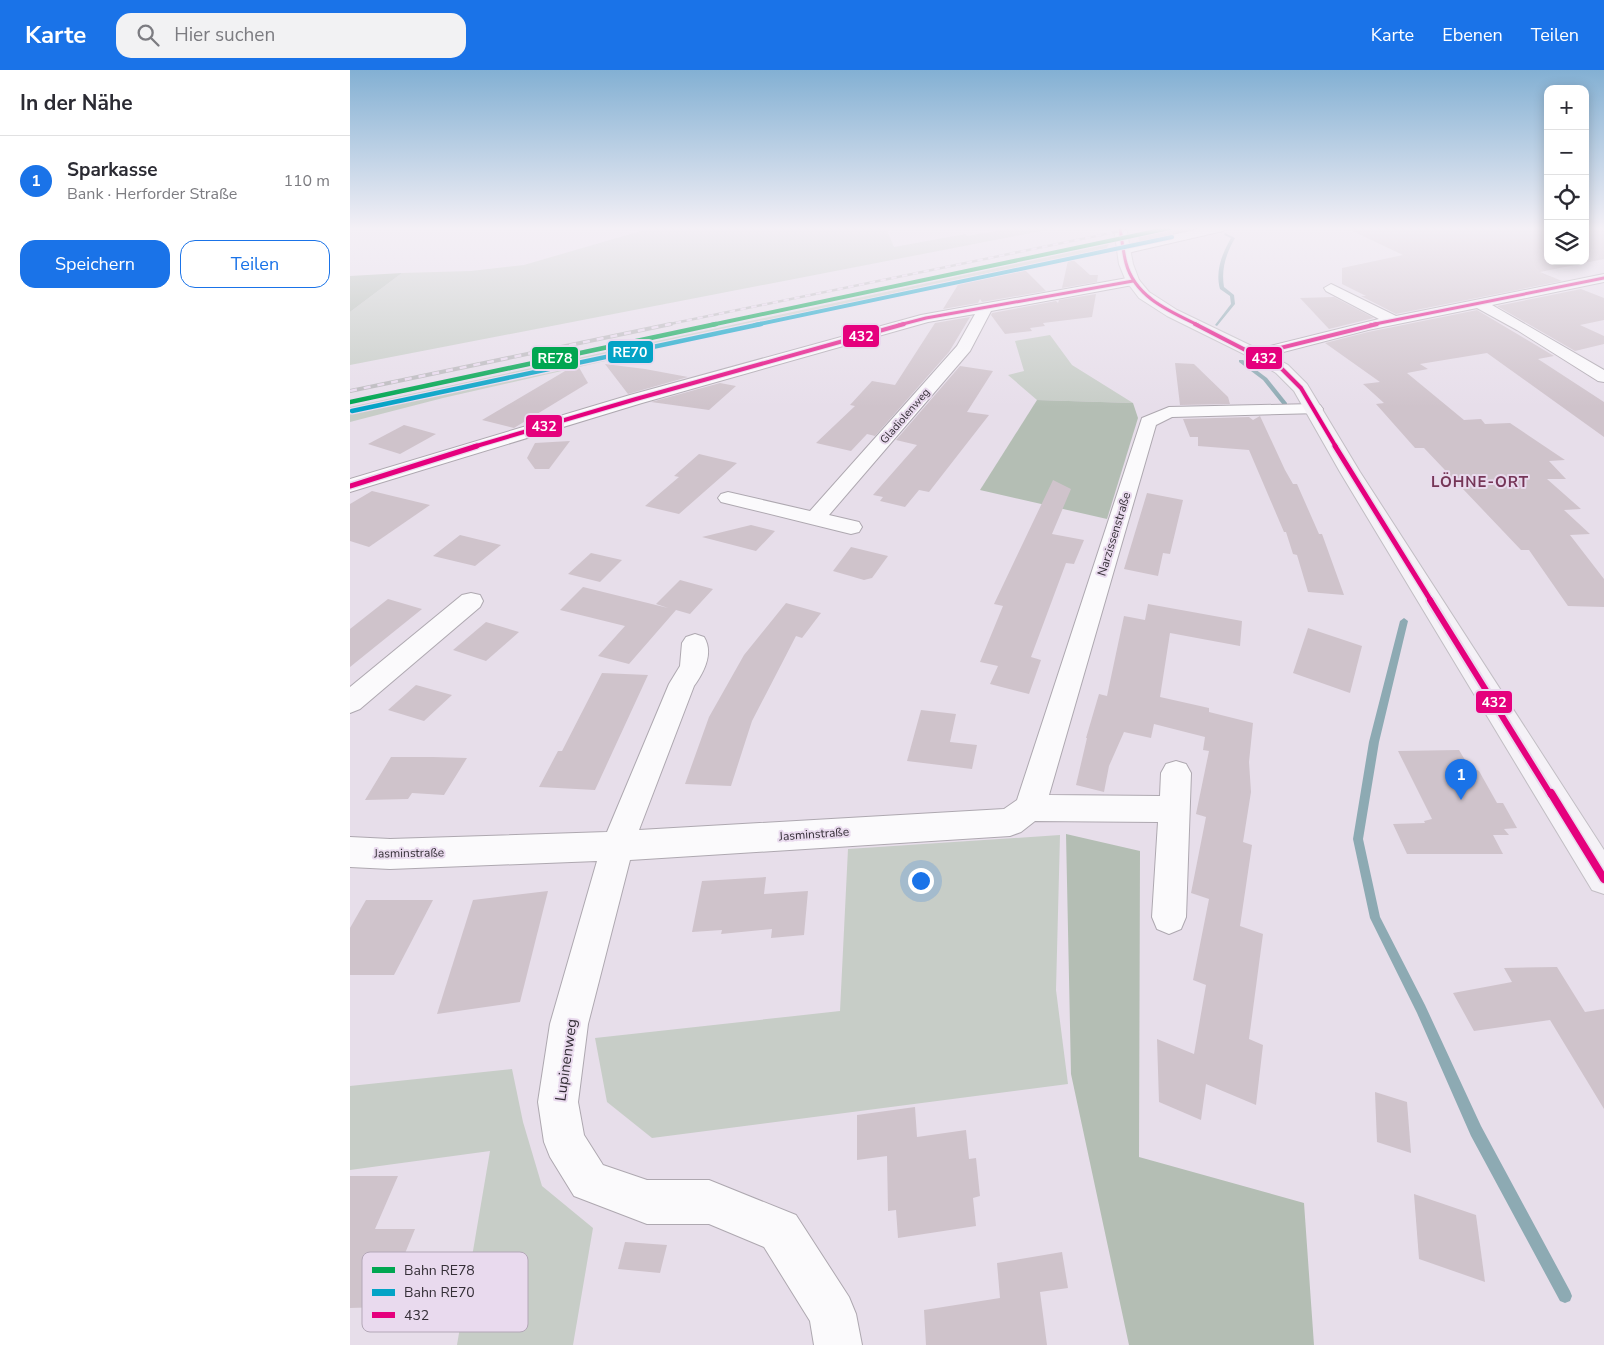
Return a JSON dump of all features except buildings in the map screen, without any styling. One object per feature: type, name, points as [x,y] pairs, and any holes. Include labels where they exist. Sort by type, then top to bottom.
[{"type":"main road","points":[[1139,288],[1144,295],[1172,313],[1256,354],[1282,369],[1300,388],[1350,472],[1604,879]]},
{"type":"street","points":[[350,486],[409,466],[758,364],[926,318],[1098,288]]},
{"type":"street","points":[[1331,288],[1394,321]]},
{"type":"street","points":[[1256,354],[1394,321],[1556,288]]},
{"type":"street","points":[[1478,303],[1522,327],[1604,377]]},
{"type":"street","name":"Gladiolenweg","points":[[816,518],[964,348],[984,308]]},
{"type":"street","name":"Narzissenstraße","points":[[1020,815],[1148,422],[1169,412],[1314,409]]},
{"type":"street","points":[[728,498],[851,527]]},
{"type":"street","points":[[350,702],[472,601]]},
{"type":"street","points":[[617,846],[682,684],[693,667],[695,643]]},
{"type":"street","points":[[1169,917],[1176,774]]},
{"type":"street","points":[[1020,815],[1174,809]]},
{"type":"street","name":"Jasminstraße","points":[[350,852],[390,854],[617,846],[1020,815]]},
{"type":"street","name":"Lupinenweg","points":[[617,846],[569,1024],[558,1102],[564,1142],[589,1181],[647,1202],[709,1202],[780,1231],[832,1314],[838,1345]]},
{"type":"shaded area","points":[[350,288],[383,288],[350,312]]},
{"type":"shaded area","points":[[383,288],[750,288],[350,365],[350,312]]},
{"type":"shaded area","points":[[906,288],[921,288],[443,398],[350,422],[350,407]]},
{"type":"shaded area","points":[[1050,335],[1072,365],[1133,403],[1037,400],[1008,375],[1024,371],[1015,341]]},
{"type":"shaded area","points":[[1037,400],[1133,403],[1138,418],[1107,519],[980,490]]},
{"type":"shaded area","points":[[1066,834],[1140,851],[1139,1157],[1304,1203],[1314,1345],[1129,1345],[1071,1074]]},
{"type":"shaded area","points":[[1060,835],[1056,990],[1068,1084],[652,1138],[607,1102],[595,1038],[840,1011],[848,849]]},
{"type":"shaded area","points":[[512,1069],[523,1122],[542,1186],[593,1228],[573,1345],[457,1345],[459,1332],[528,1332],[528,1252],[473,1252],[490,1151],[350,1170],[350,1086]]},
{"type":"waterway","points":[[1217,325],[1233,304],[1232,295],[1222,288]]},
{"type":"waterway","points":[[1241,361],[1265,379],[1285,404]]},
{"type":"waterway","points":[[1404,621],[1374,742],[1358,839],[1375,918],[1421,1009],[1476,1131],[1565,1296]]},
{"type":"railway","points":[[665,325],[847,288]]},
{"type":"railway","points":[[350,391],[671,324]]},
{"type":"rail line","name":"RE78","points":[[350,402],[890,288]]},
{"type":"rail line","name":"RE70","points":[[352,411],[934,288]]},
{"type":"transit line","name":"432","points":[[350,486],[400,469],[636,399],[926,318],[1097,288]]},
{"type":"transit line","name":"432","points":[[1138,288],[1144,295],[1172,313],[1256,354],[1282,369],[1301,388],[1350,472],[1604,879]]},
{"type":"transit line","name":"432","points":[[1256,354],[1368,326],[1557,288]]},
{"type":"place","name":"Sparkasse","points":[[1461,800]]},
{"type":"district","name":"LÖHNE-ORT","points":[[1480,482]]}]
